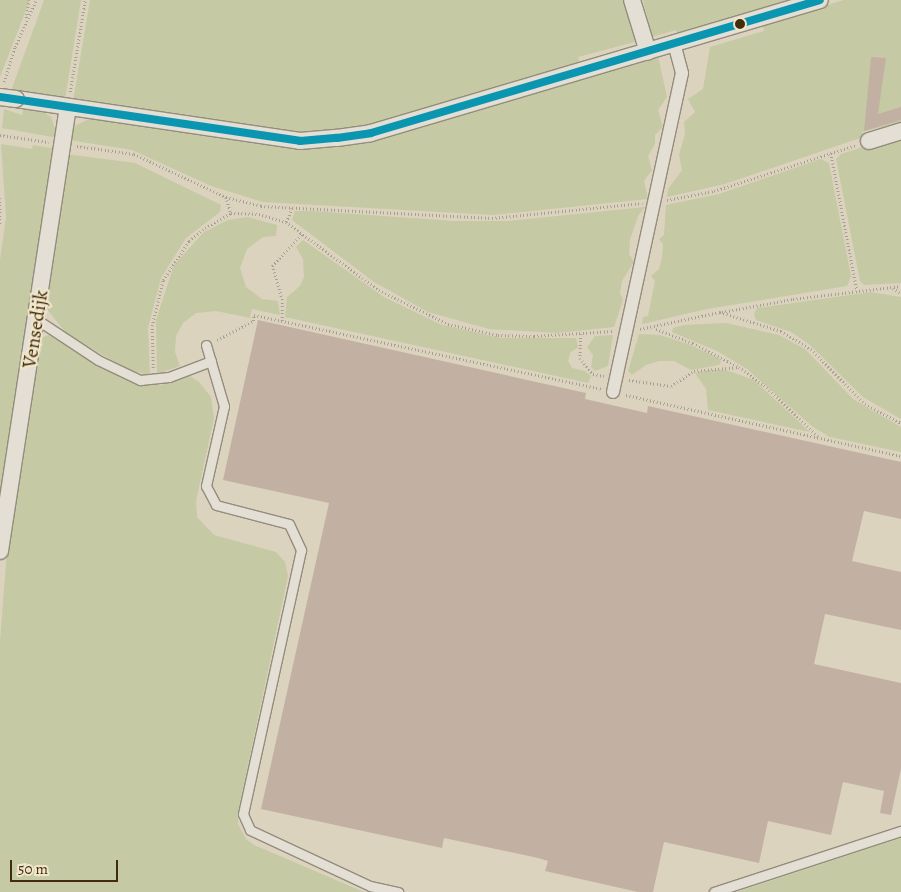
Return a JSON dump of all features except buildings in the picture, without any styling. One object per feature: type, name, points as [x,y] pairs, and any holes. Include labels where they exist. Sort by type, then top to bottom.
[{"type":"street","points":[[632,0],[648,52]]},
{"type":"street","points":[[6,94],[68,108],[300,141],[337,138],[371,133],[820,0]]},
{"type":"street","points":[[614,392],[682,73],[674,44]]},
{"type":"street","name":"Vensedijk","points":[[0,551],[68,108]]},
{"type":"street","points":[[869,141],[901,131]]},
{"type":"lane","points":[[36,319],[117,370],[140,380],[154,380],[211,361]]},
{"type":"lane","points":[[206,346],[224,406],[206,486],[216,505],[289,524],[302,550],[243,814],[250,830],[370,886],[398,892]]},
{"type":"lane","points":[[714,892],[901,831]]},
{"type":"path","points":[[6,94],[29,0]]},
{"type":"path","points":[[25,20],[36,0]]},
{"type":"path","points":[[68,108],[85,0]]},
{"type":"path","points":[[0,134],[134,154],[226,197],[261,206],[492,218],[656,202],[714,192],[869,141]]},
{"type":"path","points":[[831,153],[857,290]]},
{"type":"path","points":[[226,197],[231,213]]},
{"type":"path","points":[[0,198],[0,224]]},
{"type":"path","points":[[286,222],[292,208]]},
{"type":"path","points":[[154,380],[152,326],[164,280],[189,241],[205,228],[231,213],[259,214],[286,222],[379,290],[448,324],[498,335],[581,334],[654,329],[720,312],[857,290],[901,286]]},
{"type":"path","points":[[282,321],[282,300],[272,266],[302,234]]},
{"type":"path","points":[[891,287],[901,294]]},
{"type":"path","points":[[720,312],[781,332],[802,342],[819,356],[856,397],[901,423]]},
{"type":"path","points":[[206,346],[252,321],[254,315],[901,456]]},
{"type":"path","points":[[654,329],[693,343],[739,367],[764,385],[820,439]]},
{"type":"path","points":[[581,334],[580,358],[593,374],[616,379],[671,386],[694,371],[739,367]]},
{"type":"green space","points":[[0,0],[30,0],[0,77]]},
{"type":"green space","points":[[44,0],[81,0],[65,100],[11,91]]},
{"type":"green space","points":[[90,0],[627,0],[638,41],[578,57],[580,64],[385,123],[334,131],[290,132],[73,101]]},
{"type":"green space","points":[[643,0],[794,0],[678,35],[676,30],[645,39],[643,31],[650,28]]},
{"type":"green space","points":[[844,0],[901,0],[901,122],[862,132],[863,137],[725,184],[667,197],[668,189],[682,170],[679,155],[685,134],[684,122],[695,112],[688,99],[703,89],[710,47],[764,31],[763,24]]},
{"type":"green space","points":[[658,56],[667,97],[658,110],[663,127],[655,135],[655,144],[648,156],[652,170],[644,181],[648,199],[493,215],[263,202],[211,186],[132,150],[69,140],[73,127],[91,118],[300,147],[369,141]]},
{"type":"green space","points":[[24,108],[42,111],[51,117],[58,138],[2,128],[4,109],[22,115]]},
{"type":"green space","points":[[901,135],[901,283],[864,285],[860,281],[836,159],[841,154]]},
{"type":"green space","points":[[1,144],[32,149],[33,145],[57,149],[0,511],[0,260],[6,217]]},
{"type":"green space","points":[[66,154],[135,163],[221,205],[220,212],[186,238],[161,278],[148,328],[150,375],[128,370],[66,333],[43,304]]},
{"type":"green space","points":[[821,159],[829,163],[851,276],[847,286],[707,309],[642,324],[643,317],[648,316],[655,281],[651,276],[659,269],[662,258],[663,244],[659,239],[664,235],[666,205],[719,194]]},
{"type":"green space","points":[[645,207],[638,216],[630,240],[629,254],[634,262],[622,281],[620,293],[623,300],[614,327],[557,333],[489,329],[428,312],[374,282],[292,220],[295,211],[312,211],[454,221],[508,221]]},
{"type":"green space","points":[[248,217],[277,225],[276,236],[263,237],[247,249],[240,268],[246,287],[262,299],[278,301],[280,315],[252,309],[250,318],[216,311],[196,313],[183,323],[176,336],[175,352],[180,366],[157,374],[156,320],[174,265],[204,232],[228,220]]},
{"type":"green space","points":[[303,240],[384,297],[442,325],[501,338],[576,338],[578,347],[570,353],[568,361],[572,368],[585,371],[591,376],[588,383],[285,317],[287,297],[300,286],[304,277],[303,259],[296,247]]},
{"type":"green space","points":[[871,292],[901,297],[901,419],[863,397],[809,344],[791,332],[756,320],[754,314],[757,308]]},
{"type":"green space","points":[[726,323],[779,335],[805,349],[853,399],[901,427],[901,452],[830,437],[813,427],[747,369],[717,351],[672,332],[673,328],[684,325]]},
{"type":"green space","points":[[639,334],[660,335],[688,344],[719,358],[721,362],[719,365],[691,370],[674,361],[659,361],[646,365],[632,375],[628,371]]},
{"type":"green space","points":[[49,335],[130,382],[161,385],[187,374],[199,382],[211,397],[214,418],[196,501],[197,517],[214,535],[276,552],[285,562],[288,576],[238,812],[238,824],[246,839],[254,845],[364,892],[0,892],[0,641],[10,512],[37,339]]},
{"type":"green space","points":[[613,335],[608,366],[595,371],[591,367],[593,355],[587,347],[595,336]]},
{"type":"green space","points":[[709,370],[726,370],[754,380],[810,432],[708,410],[706,389],[695,373]]},
{"type":"green space","points":[[901,838],[901,892],[737,892]]},
{"type":"transit line","points":[[0,97],[300,141],[337,138],[371,133],[820,0]]}]
